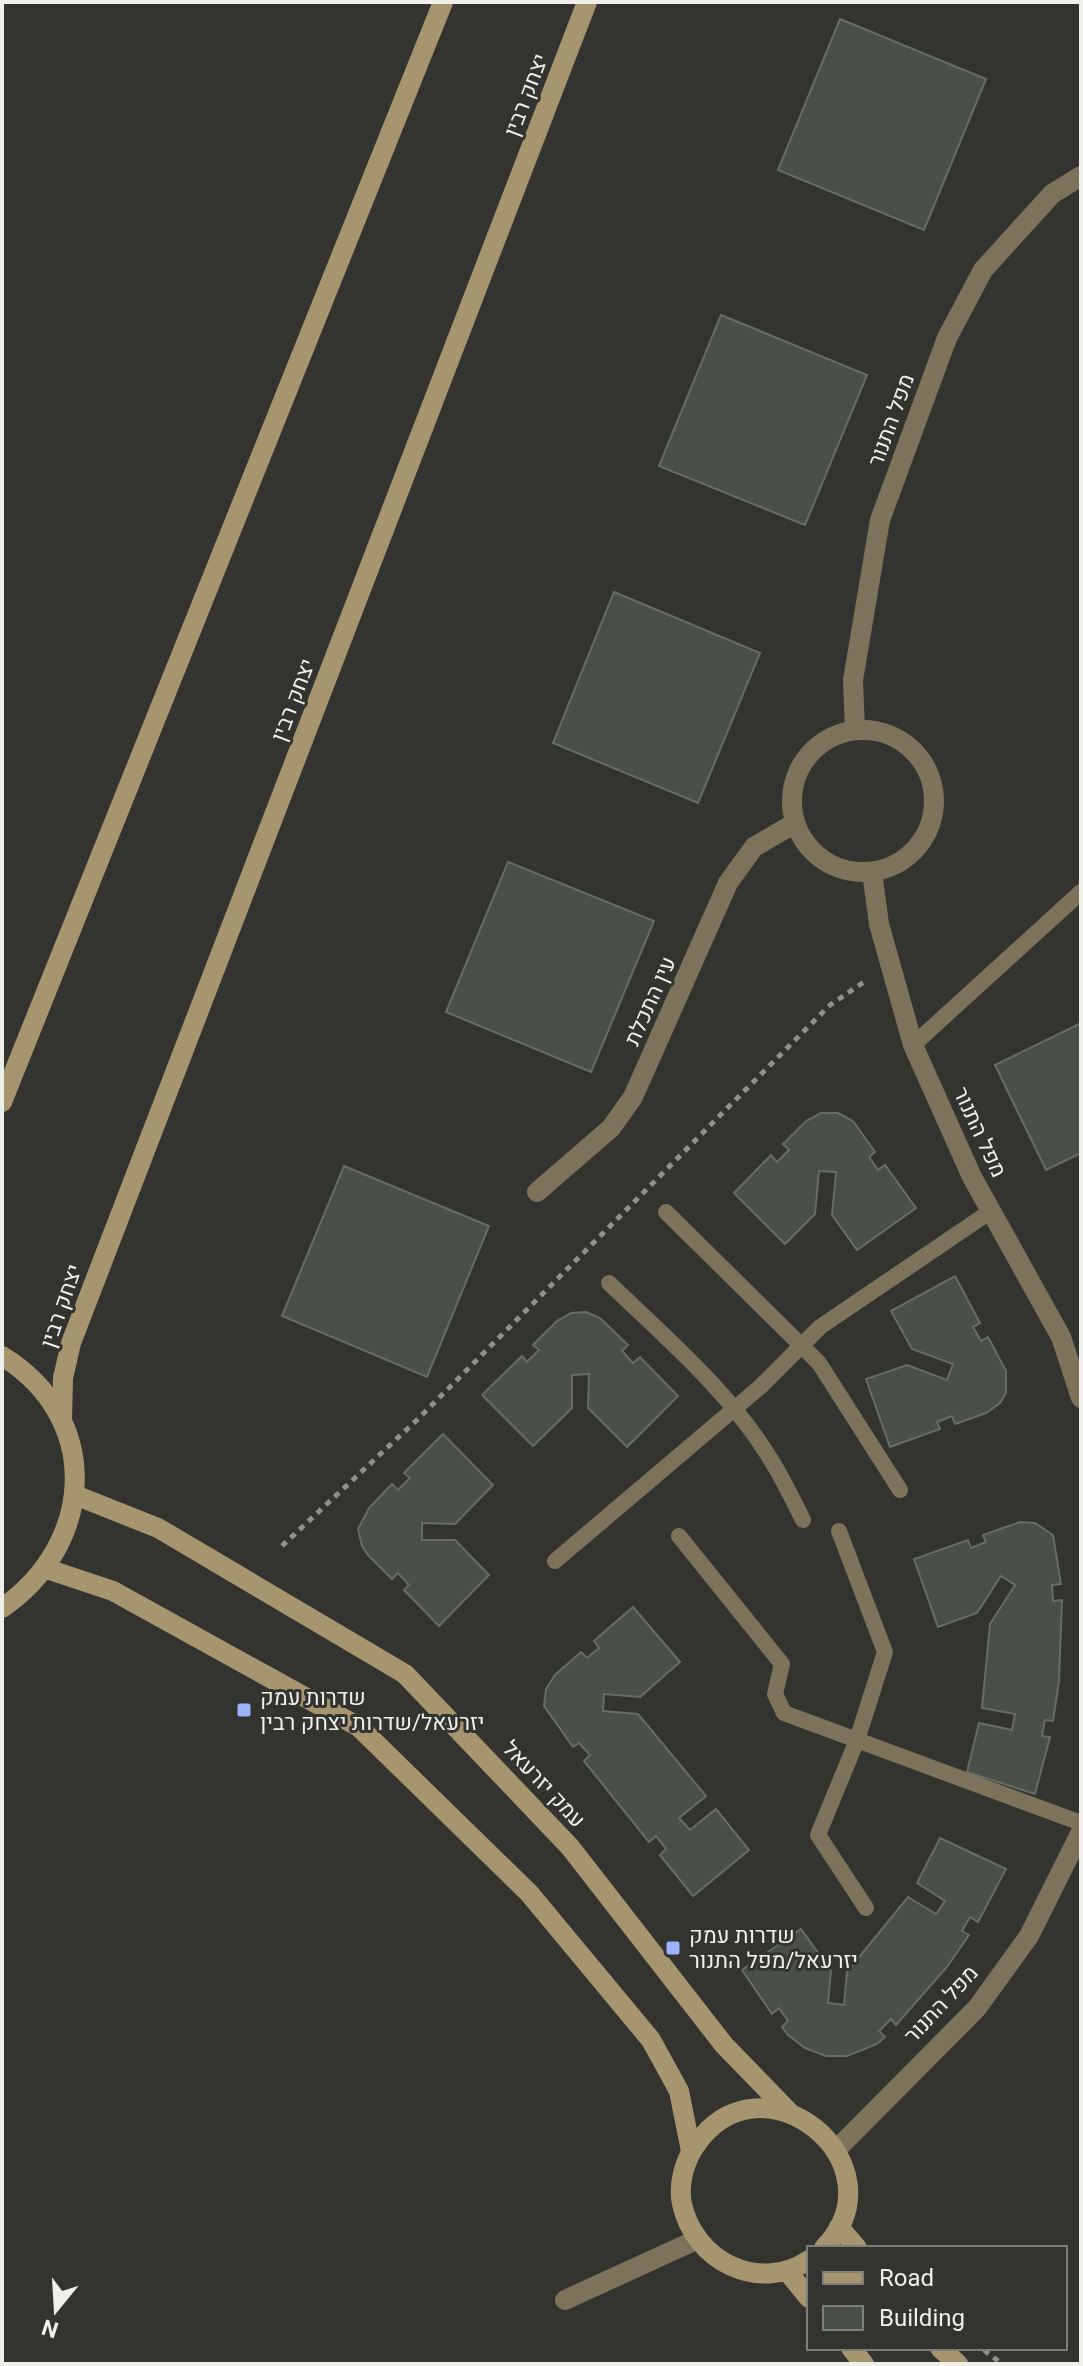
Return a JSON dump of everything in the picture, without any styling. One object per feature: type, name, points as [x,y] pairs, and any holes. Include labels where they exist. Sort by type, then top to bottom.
[{"type":"main road","points":[[2,1102],[443,2]]},
{"type":"main road","name":"יצחק רבין","points":[[62,1419],[63,1378],[71,1343],[587,2]]},
{"type":"main road","points":[[2,1356],[40,1387],[62,1419],[73,1457],[75,1495],[70,1522],[47,1569],[25,1592],[2,1608]]},
{"type":"main road","name":"עמק יזרעאל","points":[[75,1495],[158,1528],[405,1674],[570,1847],[724,2045],[789,2112],[824,2134],[836,2150]]},
{"type":"main road","points":[[47,1569],[113,1591],[359,1727],[529,1893],[651,2040],[679,2091],[691,2151]]},
{"type":"main road","points":[[789,2112],[769,2109],[734,2114],[709,2128],[691,2151],[683,2172],[681,2196],[685,2219],[696,2240],[710,2254],[747,2272],[787,2271],[807,2261]]},
{"type":"main road","points":[[825,2246],[839,2227],[847,2188],[836,2150]]},
{"type":"main road","points":[[839,2227],[855,2246]]},
{"type":"main road","points":[[787,2271],[807,2296]]},
{"type":"main road","points":[[942,2350],[958,2364]]},
{"type":"street","name":"מפל התנור","points":[[855,730],[853,680],[880,520],[947,338],[983,270],[1052,194],[1081,176]]},
{"type":"street","points":[[855,730],[877,731],[898,739],[915,753],[928,772],[934,792],[933,815],[926,836],[912,853],[894,865],[872,872],[843,869],[817,856],[795,823],[791,803],[793,782],[802,763],[816,746],[834,736],[855,730]]},
{"type":"street","name":"עין התכלת","points":[[537,1192],[611,1128],[633,1097],[728,883],[754,847],[795,823]]},
{"type":"street","name":"מפל התנור","points":[[872,872],[879,924],[913,1045],[991,1211],[1061,1337],[1081,1398]]},
{"type":"street","name":"מפל התנור","points":[[836,2150],[977,2008],[1029,1936],[1081,1832]]},
{"type":"street","points":[[565,2300],[696,2240]]},
{"type":"lane","points":[[913,1045],[1081,892]]},
{"type":"lane","points":[[555,1561],[733,1410],[820,1327],[991,1211]]},
{"type":"lane","points":[[666,1212],[777,1326],[802,1344],[819,1363],[900,1490]]},
{"type":"lane","points":[[609,1283],[688,1359],[733,1410],[770,1458],[803,1520]]},
{"type":"lane","points":[[839,1531],[885,1652],[857,1740],[818,1835],[866,1908]]},
{"type":"lane","points":[[679,1536],[782,1664],[775,1694],[784,1713],[1081,1823]]},
{"type":"path","points":[[282,1546],[419,1418],[830,1005],[890,963]]},
{"type":"path","points":[[984,2350],[1002,2364]]},
{"type":"building","points":[[840,19],[986,79],[924,230],[778,170]]},
{"type":"building","points":[[721,315],[867,375],[805,525],[659,466]]},
{"type":"building","points":[[614,592],[760,653],[698,803],[553,743]]},
{"type":"building","points":[[508,862],[654,921],[591,1072],[446,1012]]},
{"type":"building","points":[[1081,1023],[1081,1153],[1046,1170],[995,1065]]},
{"type":"building","points":[[821,1113],[838,1113],[853,1121],[875,1152],[869,1157],[878,1170],[885,1165],[916,1208],[857,1250],[832,1215],[836,1172],[819,1171],[815,1214],[785,1244],[734,1193],[771,1155],[777,1162],[789,1150],[783,1144],[806,1121]]},
{"type":"building","points":[[344,1166],[489,1226],[427,1377],[282,1316]]},
{"type":"building","points":[[955,1276],[980,1323],[973,1327],[981,1341],[988,1337],[1006,1371],[1006,1393],[1000,1403],[986,1413],[955,1424],[952,1416],[937,1422],[940,1429],[890,1447],[866,1379],[907,1365],[947,1380],[953,1364],[912,1349],[891,1311]]},
{"type":"building","points":[[586,1312],[600,1318],[628,1345],[622,1351],[633,1363],[640,1357],[678,1396],[627,1447],[588,1408],[589,1374],[572,1375],[572,1408],[533,1446],[482,1395],[522,1356],[527,1362],[539,1350],[533,1345],[557,1321],[571,1313]]},
{"type":"building","points":[[443,1434],[493,1485],[455,1524],[422,1523],[422,1540],[455,1540],[489,1575],[439,1626],[404,1590],[409,1585],[398,1573],[392,1579],[368,1555],[358,1529],[369,1508],[392,1484],[398,1490],[410,1478],[404,1473]]},
{"type":"building","points":[[1020,1522],[1035,1523],[1053,1535],[1061,1584],[1052,1585],[1053,1601],[1062,1600],[1059,1681],[1053,1721],[1045,1720],[1042,1736],[1050,1737],[1035,1794],[967,1772],[979,1723],[1012,1730],[1015,1714],[982,1708],[990,1624],[1015,1585],[1001,1576],[977,1613],[938,1627],[914,1559],[968,1540],[971,1548],[986,1542],[983,1535]]},
{"type":"building","points":[[633,1607],[680,1662],[640,1697],[604,1694],[603,1711],[638,1714],[706,1796],[679,1818],[690,1830],[716,1809],[749,1850],[693,1896],[660,1855],[666,1849],[656,1836],[649,1842],[584,1761],[590,1755],[579,1743],[573,1747],[544,1706],[546,1689],[555,1675],[581,1652],[587,1658],[599,1648],[594,1641]]},
{"type":"building","points":[[940,1838],[1006,1869],[978,1922],[970,1917],[962,1931],[969,1935],[947,1967],[896,2025],[891,2019],[879,2031],[885,2037],[877,2044],[847,2056],[826,2056],[805,2048],[788,2035],[782,2027],[788,2021],[779,2008],[772,2014],[742,1970],[801,1929],[831,1971],[828,2003],[844,2005],[847,1972],[908,1897],[936,1914],[945,1901],[917,1883]]},
{"type":"place","name":"שדרות עמק יזרעאל/שדרות יצחק רבין","points":[[244,1710]]},
{"type":"place","name":"שדרות עמק יזרעאל/מפל התנור","points":[[673,1948]]}]
